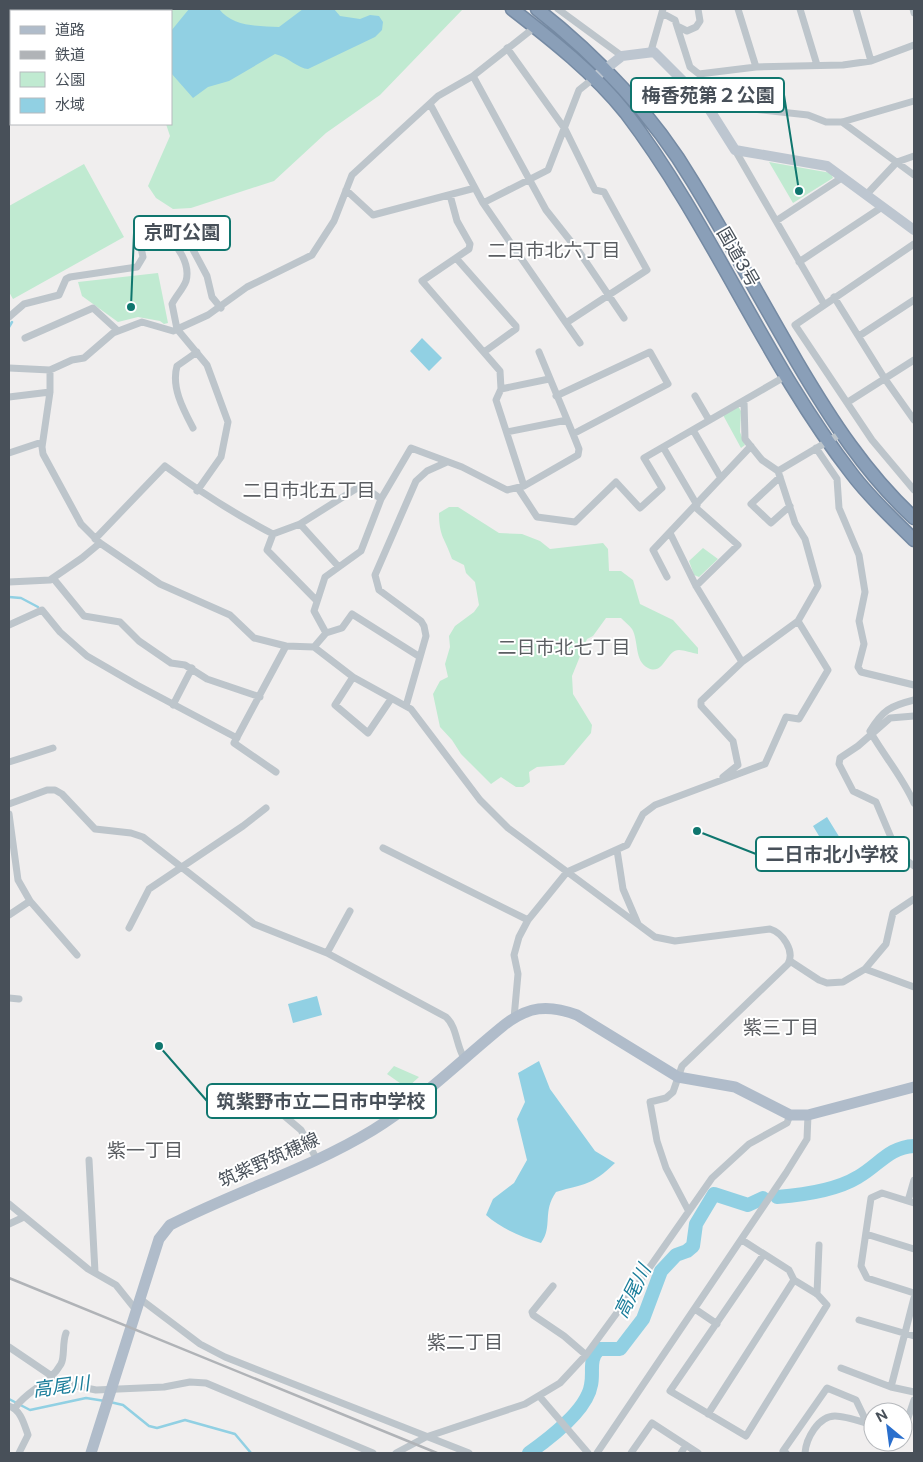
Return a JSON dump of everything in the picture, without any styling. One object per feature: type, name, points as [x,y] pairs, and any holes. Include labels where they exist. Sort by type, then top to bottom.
[{"type":"highway","name":"国道3号","points":[[512,9],[632,100],[692,180],[770,317],[842,433],[865,466],[914,518]]},
{"type":"highway","name":"国道3号","points":[[537,9],[599,74],[668,172],[786,376],[828,441],[853,476],[914,540]]},
{"type":"main road","name":"筑紫野筑穂線","points":[[91,1453],[160,1239],[170,1225],[316,1158],[371,1130],[400,1111],[514,1018],[541,1008],[560,1008],[577,1015],[678,1077],[716,1082],[735,1088],[790,1115],[808,1115],[914,1087]]},
{"type":"street","points":[[558,9],[622,56]]},
{"type":"street","points":[[678,28],[687,31],[696,27],[700,21],[698,9]]},
{"type":"street","points":[[738,9],[756,67]]},
{"type":"street","points":[[800,9],[817,65]]},
{"type":"street","points":[[856,9],[871,61]]},
{"type":"street","points":[[913,9],[914,13]]},
{"type":"street","points":[[651,51],[663,11],[674,18],[690,67],[699,74],[756,67],[842,65],[871,61],[914,45]]},
{"type":"street","points":[[9,368],[50,370],[72,360],[84,358],[117,330],[142,322],[173,330],[177,329],[221,308],[247,287],[312,254],[334,221],[352,175],[438,96],[473,76],[535,27]]},
{"type":"street","points":[[508,48],[565,129],[595,190],[604,192],[647,270],[566,323]]},
{"type":"street","points":[[483,203],[548,170],[579,90],[622,56],[651,51],[656,53],[706,104],[735,150],[824,304]]},
{"type":"street","points":[[473,76],[546,210],[580,252],[624,318]]},
{"type":"street","points":[[706,104],[808,115],[826,122],[842,122],[914,101]]},
{"type":"street","points":[[430,104],[483,203],[580,343]]},
{"type":"street","points":[[842,122],[914,175]]},
{"type":"street","points":[[735,150],[827,166],[914,230]]},
{"type":"street","points":[[867,194],[897,162],[914,156]]},
{"type":"street","points":[[776,221],[843,177]]},
{"type":"street","points":[[346,190],[373,215],[475,188]]},
{"type":"street","points":[[450,195],[457,221],[470,244],[469,249],[422,281],[500,371],[501,389],[496,400],[507,432],[521,487],[537,517],[575,522],[616,482],[640,508],[662,488],[644,458],[786,376]]},
{"type":"street","points":[[799,262],[882,207]]},
{"type":"street","points":[[9,317],[14,315],[24,304],[59,295],[66,278],[70,276],[137,268],[143,257],[137,229],[145,223],[182,229],[207,276],[212,297],[221,308]]},
{"type":"street","points":[[160,226],[182,255],[187,273],[185,283],[172,304],[177,329],[197,352],[210,372],[228,422],[221,457],[197,491]]},
{"type":"street","points":[[914,244],[795,324],[872,440],[914,490]]},
{"type":"street","points":[[456,258],[516,326],[516,330],[484,352]]},
{"type":"street","points":[[834,298],[885,379],[914,420]]},
{"type":"street","points":[[859,336],[914,300]]},
{"type":"street","points":[[25,338],[93,308],[117,330]]},
{"type":"street","points":[[193,428],[178,396],[175,378],[177,366],[197,352]]},
{"type":"street","points":[[326,633],[315,615],[317,601],[325,577],[361,551],[381,499],[411,448],[447,462],[507,490],[521,487],[578,454],[579,449],[549,379],[540,352]]},
{"type":"street","points":[[556,396],[650,352],[668,384],[573,434]]},
{"type":"street","points":[[848,402],[914,360]]},
{"type":"street","points":[[50,370],[50,392],[42,442],[43,454],[81,524],[98,541],[160,584],[230,615],[254,638],[286,646],[314,648],[353,677],[406,706],[416,714],[480,800],[508,828],[655,937],[675,942],[770,929],[784,940],[790,950],[790,961],[682,1066],[673,1092],[666,1098],[650,1102],[657,1141],[666,1168],[688,1210]]},
{"type":"street","points":[[501,389],[549,379]]},
{"type":"street","points":[[9,397],[50,392]]},
{"type":"street","points":[[695,396],[710,420]]},
{"type":"street","points":[[717,782],[738,766],[734,743],[701,706],[701,701],[742,662],[798,621],[818,584],[805,539],[795,523],[779,474],[762,460],[744,435],[744,400]]},
{"type":"street","points":[[507,432],[567,420]]},
{"type":"street","points":[[693,430],[721,478]]},
{"type":"street","points":[[790,506],[771,523],[751,504],[779,474],[816,448],[842,433]]},
{"type":"street","points":[[9,453],[42,442]]},
{"type":"street","points":[[667,577],[653,550],[751,446]]},
{"type":"street","points":[[663,447],[696,506],[738,545],[696,586]]},
{"type":"street","points":[[816,448],[837,479],[839,508],[859,555],[862,569],[865,592],[859,621],[864,644],[858,667],[861,672],[914,685]]},
{"type":"street","points":[[406,706],[426,636],[424,626],[379,590],[375,575],[416,481],[427,471],[447,462]]},
{"type":"street","points":[[9,582],[53,578],[82,558],[165,466],[197,491],[273,534],[300,524],[362,486],[381,499]]},
{"type":"street","points":[[300,524],[338,566]]},
{"type":"street","points":[[273,534],[267,550],[317,601]]},
{"type":"street","points":[[670,534],[696,586],[742,662]]},
{"type":"street","points":[[53,578],[84,616],[120,622],[140,641],[171,663],[192,668],[207,679],[260,697]]},
{"type":"street","points":[[9,624],[42,610],[60,632],[87,656],[237,738]]},
{"type":"street","points":[[314,648],[326,633],[342,628],[352,614],[420,657]]},
{"type":"street","points":[[514,1018],[518,974],[514,954],[520,934],[528,920],[567,872],[617,850],[629,842],[643,814],[648,809],[765,764],[786,718],[799,719],[828,674],[798,621]]},
{"type":"street","points":[[276,772],[234,743],[286,646]]},
{"type":"street","points":[[173,704],[192,668]]},
{"type":"street","points":[[353,677],[335,705],[368,733],[391,699]]},
{"type":"street","points":[[868,736],[880,715],[889,708],[914,700]]},
{"type":"street","points":[[914,716],[890,718],[858,746],[840,758],[839,764],[854,791],[876,802],[898,854],[914,866]]},
{"type":"street","points":[[868,736],[906,784],[914,803]]},
{"type":"street","points":[[9,762],[53,748]]},
{"type":"street","points":[[9,804],[47,790],[55,790],[62,794],[96,829],[138,835],[183,867],[250,922],[328,953],[446,1016],[452,1024],[458,1048],[464,1058]]},
{"type":"street","points":[[128,928],[149,889],[266,808]]},
{"type":"street","points":[[9,814],[18,880],[30,901],[77,955]]},
{"type":"street","points":[[383,848],[528,920]]},
{"type":"street","points":[[617,850],[623,890],[639,926]]},
{"type":"street","points":[[790,961],[828,983],[843,982],[865,969],[888,940],[892,913],[914,899]]},
{"type":"street","points":[[9,915],[30,901]]},
{"type":"street","points":[[328,953],[350,911]]},
{"type":"street","points":[[865,969],[914,987]]},
{"type":"street","points":[[9,998],[18,998]]},
{"type":"street","points":[[262,1097],[301,1130],[316,1158]]},
{"type":"street","points":[[396,1453],[426,1437],[525,1404],[540,1397],[560,1383],[586,1355],[712,1178],[749,1144],[787,1123],[790,1115]]},
{"type":"street","points":[[597,1453],[742,1240],[807,1139],[808,1115]]},
{"type":"street","points":[[89,1160],[95,1272]]},
{"type":"street","points":[[914,1180],[911,1202],[882,1193],[871,1198],[861,1266],[867,1278],[914,1292]]},
{"type":"street","points":[[9,1204],[88,1269],[116,1284],[138,1304],[218,1354],[469,1453]]},
{"type":"street","points":[[9,1224],[24,1217]]},
{"type":"street","points":[[866,1234],[914,1249]]},
{"type":"street","points":[[742,1240],[764,1254],[789,1270],[794,1280],[817,1294],[827,1305],[746,1436],[670,1391],[764,1254]]},
{"type":"street","points":[[817,1294],[819,1246]]},
{"type":"street","points":[[708,1414],[794,1280]]},
{"type":"street","points":[[553,1286],[532,1312],[533,1315],[564,1336],[586,1355]]},
{"type":"street","points":[[891,1387],[903,1334],[914,1298]]},
{"type":"street","points":[[695,1309],[717,1324]]},
{"type":"street","points":[[859,1320],[914,1336]]},
{"type":"street","points":[[19,1453],[28,1435],[16,1405],[51,1377],[62,1362],[62,1342],[66,1333]]},
{"type":"street","points":[[9,1347],[62,1383],[110,1391],[164,1387],[190,1382],[206,1384],[373,1453]]},
{"type":"street","points":[[841,1368],[891,1387],[914,1392]]},
{"type":"street","points":[[786,1453],[783,1451],[827,1388],[856,1400],[863,1412]]},
{"type":"street","points":[[540,1397],[588,1453]]},
{"type":"street","points":[[805,1453],[808,1439],[816,1427],[826,1419],[834,1416],[863,1422]]},
{"type":"street","points":[[631,1453],[652,1423],[698,1453]]},
{"type":"street","points":[[681,1453],[686,1446]]},
{"type":"green space","points":[[9,9],[66,9],[10,10],[9,96]]},
{"type":"green space","points":[[463,9],[380,95],[326,133],[274,181],[191,208],[173,209],[156,198],[148,186],[170,136],[166,125],[172,125],[172,10],[156,10]]},
{"type":"green space","points":[[769,162],[831,173],[833,178],[793,203]]},
{"type":"green space","points":[[84,164],[124,237],[13,299],[9,292],[9,206]]},
{"type":"green space","points":[[158,273],[168,323],[164,324],[160,321],[138,317],[118,322],[82,296],[78,282]]},
{"type":"green space","points":[[738,406],[741,411],[740,432],[745,445],[741,448],[723,415]]},
{"type":"green space","points":[[449,507],[458,507],[499,533],[522,534],[540,541],[550,549],[603,543],[608,549],[609,571],[621,571],[633,580],[640,604],[673,620],[698,648],[698,654],[681,650],[675,651],[658,669],[653,670],[641,661],[631,628],[621,618],[606,618],[593,636],[587,639],[572,676],[573,694],[592,725],[591,733],[564,765],[537,767],[529,772],[530,782],[523,787],[516,787],[501,777],[491,784],[461,754],[440,727],[433,694],[440,681],[448,677],[445,664],[450,647],[449,636],[455,626],[474,612],[479,605],[475,582],[466,573],[464,565],[452,559],[441,533],[439,513]]},
{"type":"green space","points":[[703,548],[718,559],[699,577],[694,575],[689,561]]},
{"type":"green space","points":[[394,1066],[419,1077],[407,1088],[387,1074]]},
{"type":"water","points":[[189,9],[219,9],[231,19],[246,24],[263,26],[279,27],[303,9],[334,9],[340,16],[360,19],[370,15],[379,16],[383,22],[382,30],[375,37],[308,69],[275,54],[229,81],[208,87],[193,98],[172,74],[172,30]]},
{"type":"water","points":[[422,338],[442,358],[429,371],[410,351]]},
{"type":"water","points":[[827,817],[843,843],[828,851],[813,826]]},
{"type":"water","points":[[317,996],[322,1015],[293,1023],[288,1004]]},
{"type":"water","points":[[539,1061],[550,1089],[595,1151],[615,1163],[594,1180],[556,1192],[549,1206],[545,1237],[541,1243],[512,1232],[486,1215],[493,1199],[514,1183],[527,1160],[517,1119],[525,1102],[518,1073]]},
{"type":"waterway","points":[[9,327],[12,322]]},
{"type":"waterway","points":[[9,597],[21,598],[38,607]]},
{"type":"waterway","name":"高尾川","points":[[777,1197],[839,1186],[858,1177],[891,1153],[905,1147],[914,1146]]},
{"type":"waterway","name":"高尾川","points":[[529,1453],[566,1423],[582,1404],[588,1395],[592,1380],[592,1362],[599,1349],[620,1349],[643,1319],[661,1271],[676,1255],[687,1251],[693,1246],[696,1224],[714,1194],[748,1205],[763,1198]]},
{"type":"waterway","name":"高尾川","points":[[9,1399],[30,1410],[86,1398],[105,1401]]},
{"type":"waterway","name":"高尾川","points":[[110,1402],[123,1405],[149,1426],[157,1428],[185,1420],[235,1434],[251,1453]]},
{"type":"railway","points":[[9,1278],[437,1453]]},
{"type":"place","name":"梅香苑第２公園","points":[[799,191]]},
{"type":"place","name":"京町公園","points":[[131,307]]},
{"type":"place","name":"二日市北小学校","points":[[697,831]]},
{"type":"place","name":"筑紫野市立二日市中学校","points":[[159,1046]]},
{"type":"district","name":"二日市北六丁目","points":[[554,250]]},
{"type":"district","name":"二日市北五丁目","points":[[309,490]]},
{"type":"district","name":"二日市北七丁目","points":[[564,647]]},
{"type":"district","name":"紫三丁目","points":[[781,1027]]},
{"type":"district","name":"紫一丁目","points":[[145,1150]]},
{"type":"district","name":"紫二丁目","points":[[465,1342]]}]
